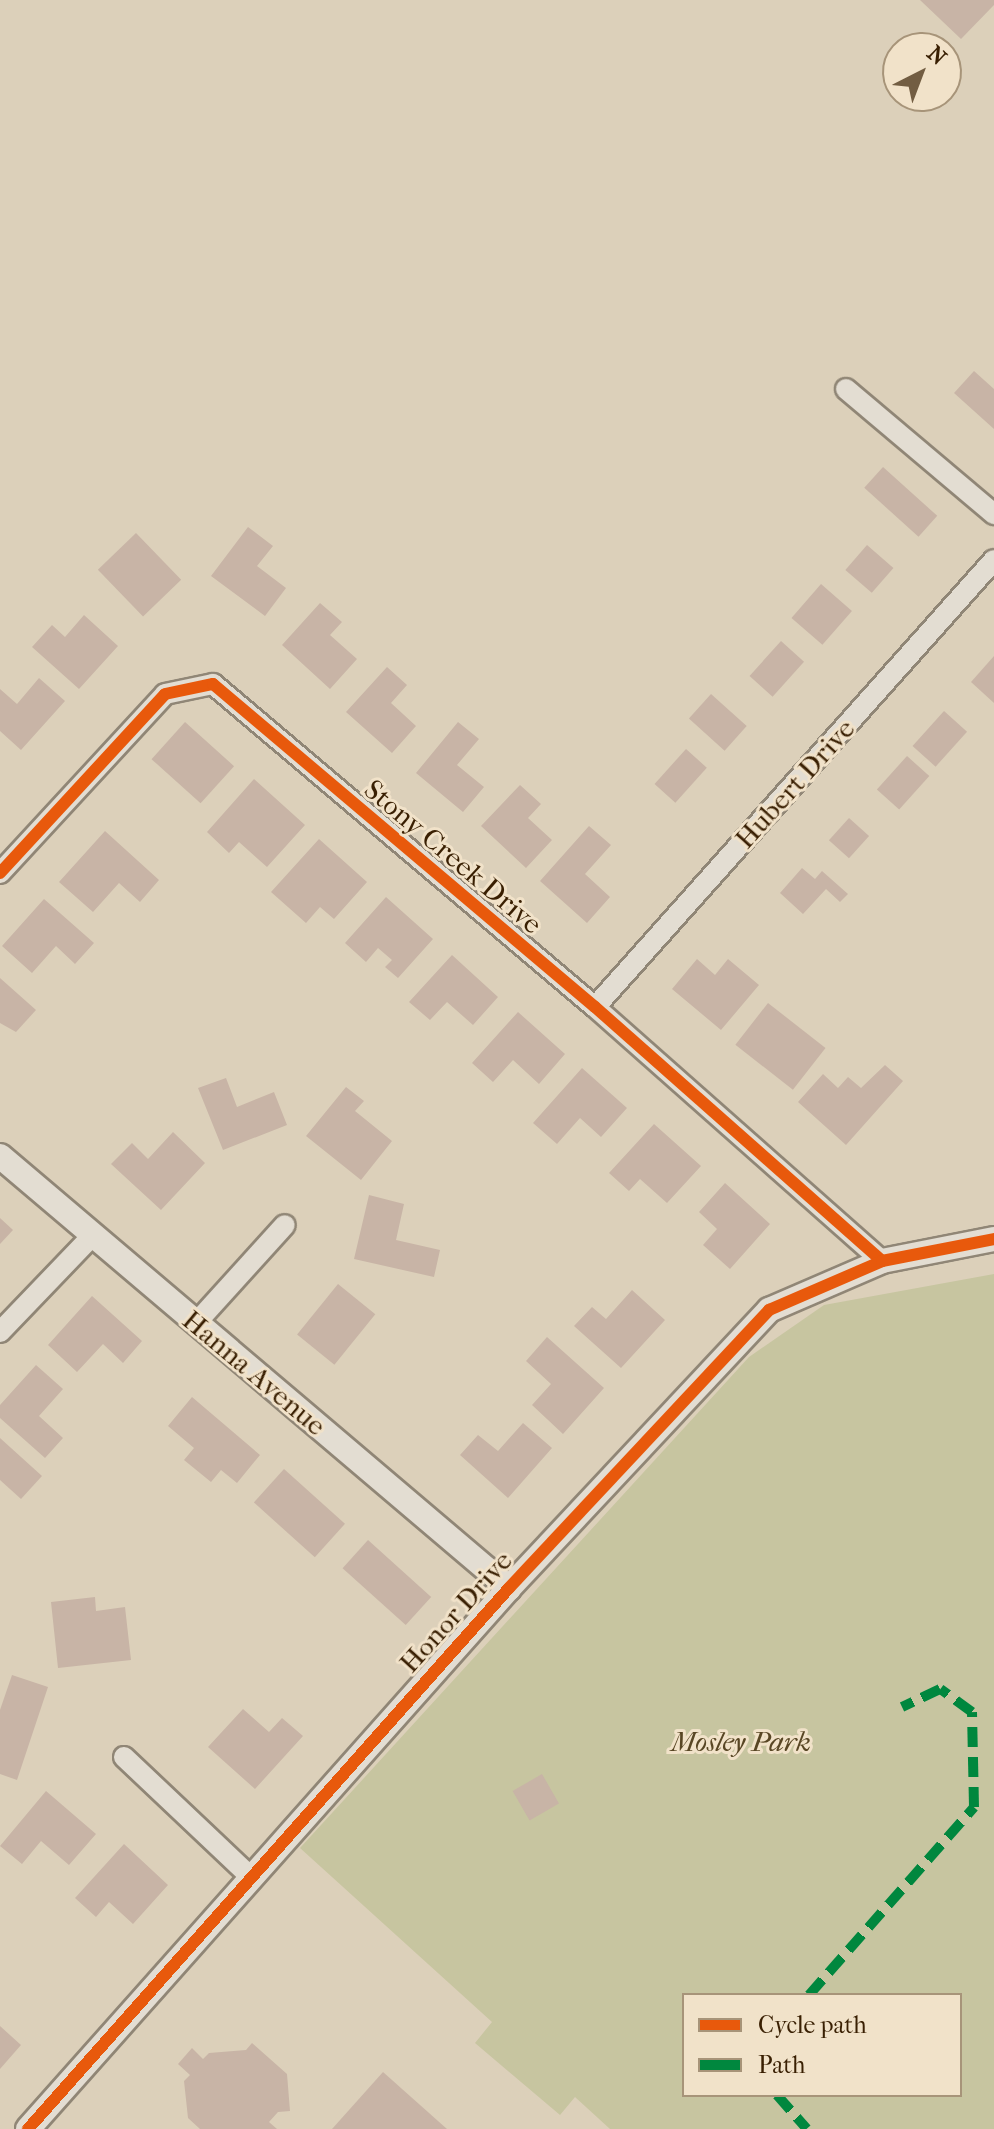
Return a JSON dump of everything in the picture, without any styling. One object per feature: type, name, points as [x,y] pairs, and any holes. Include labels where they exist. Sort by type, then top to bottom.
[{"type":"street","points":[[846,389],[994,514]]},
{"type":"street","name":"Hubert Drive","points":[[595,1007],[994,560]]},
{"type":"street","name":"Stony Creek Drive","points":[[0,873],[165,694],[213,684],[595,1007],[882,1261]]},
{"type":"street","name":"Hanna Avenue","points":[[0,1156],[509,1588]]},
{"type":"street","points":[[196,1323],[285,1225]]},
{"type":"street","points":[[0,1332],[92,1236]]},
{"type":"street","name":"Honor Drive","points":[[28,2129],[509,1588],[769,1310],[882,1261],[994,1239]]},
{"type":"street","points":[[124,1757],[252,1878]]},
{"type":"green space","name":"Mosley Park","points":[[994,1274],[994,2129],[610,2129],[575,2097],[560,2115],[475,2043],[492,2022],[300,1848],[749,1357],[824,1305]]},
{"type":"building","points":[[920,0],[994,0],[994,5],[962,38],[962,32],[954,32]]},
{"type":"building","points":[[974,371],[994,389],[994,429],[954,393]]},
{"type":"building","points":[[883,467],[937,516],[919,537],[864,488]]},
{"type":"building","points":[[248,527],[273,546],[257,566],[286,588],[265,616],[211,576]]},
{"type":"building","points":[[136,533],[181,580],[143,617],[98,570]]},
{"type":"building","points":[[867,545],[893,568],[872,593],[845,570]]},
{"type":"building","points":[[821,584],[852,611],[822,645],[791,618]]},
{"type":"building","points":[[320,603],[342,622],[330,635],[357,659],[330,689],[282,645]]},
{"type":"building","points":[[84,615],[118,646],[79,689],[32,647],[52,625],[65,637]]},
{"type":"building","points":[[781,641],[804,662],[773,697],[750,676]]},
{"type":"building","points":[[994,656],[994,703],[971,682]]},
{"type":"building","points":[[387,667],[407,685],[391,703],[416,726],[392,753],[346,712]]},
{"type":"building","points":[[39,678],[65,701],[21,750],[0,731],[0,689],[17,704]]},
{"type":"building","points":[[711,694],[747,726],[725,751],[689,719]]},
{"type":"building","points":[[944,711],[967,732],[936,767],[913,746]]},
{"type":"building","points":[[185,722],[234,766],[201,803],[152,759]]},
{"type":"building","points":[[458,722],[479,739],[457,765],[484,787],[463,812],[416,773]]},
{"type":"building","points":[[686,749],[707,768],[675,803],[655,784]]},
{"type":"building","points":[[907,756],[929,776],[899,810],[877,789]]},
{"type":"building","points":[[254,779],[305,825],[267,867],[239,842],[229,853],[207,832]]},
{"type":"building","points":[[520,785],[541,804],[528,818],[552,840],[526,868],[481,826]]},
{"type":"building","points":[[849,818],[869,836],[849,858],[829,840]]},
{"type":"building","points":[[589,826],[611,845],[585,874],[610,897],[587,923],[540,881]]},
{"type":"building","points":[[105,831],[159,880],[140,902],[119,883],[93,912],[59,882]]},
{"type":"building","points":[[319,839],[367,882],[334,919],[320,907],[306,923],[271,892]]},
{"type":"building","points":[[802,868],[815,879],[822,871],[848,894],[840,902],[826,889],[803,914],[780,893]]},
{"type":"building","points":[[386,897],[433,939],[398,978],[385,967],[392,960],[378,948],[366,962],[345,943]]},
{"type":"building","points":[[44,899],[94,943],[75,964],[56,946],[32,973],[2,946]]},
{"type":"building","points":[[452,955],[498,997],[473,1025],[447,1002],[430,1020],[409,1002]]},
{"type":"building","points":[[697,959],[715,975],[728,959],[759,985],[721,1030],[672,989]]},
{"type":"building","points":[[0,978],[36,1010],[16,1032],[0,1023]]},
{"type":"building","points":[[768,1003],[826,1048],[793,1090],[735,1045]]},
{"type":"building","points":[[518,1012],[565,1054],[539,1084],[513,1060],[493,1082],[472,1063]]},
{"type":"building","points":[[885,1065],[903,1081],[846,1145],[798,1102],[823,1074],[838,1088],[848,1077],[861,1088]]},
{"type":"building","points":[[582,1068],[627,1108],[601,1137],[580,1118],[557,1144],[533,1123]]},
{"type":"building","points":[[226,1078],[237,1107],[274,1092],[287,1125],[223,1150],[198,1088]]},
{"type":"building","points":[[346,1087],[364,1101],[355,1111],[392,1141],[361,1180],[306,1136]]},
{"type":"building","points":[[654,1124],[701,1166],[667,1203],[640,1179],[629,1191],[609,1173]]},
{"type":"building","points":[[173,1132],[205,1163],[161,1210],[111,1164],[132,1143],[148,1159]]},
{"type":"building","points":[[725,1183],[770,1224],[730,1269],[703,1245],[717,1229],[699,1212]]},
{"type":"building","points":[[369,1195],[404,1204],[396,1240],[440,1250],[434,1277],[354,1259]]},
{"type":"building","points":[[0,1218],[13,1230],[0,1244]]},
{"type":"building","points":[[338,1284],[375,1314],[334,1365],[297,1335]]},
{"type":"building","points":[[632,1290],[665,1320],[621,1368],[574,1326],[592,1307],[606,1319]]},
{"type":"building","points":[[92,1296],[142,1341],[123,1363],[103,1344],[77,1372],[48,1345]]},
{"type":"building","points":[[547,1337],[604,1388],[563,1434],[532,1405],[551,1384],[526,1361]]},
{"type":"building","points":[[36,1365],[63,1389],[39,1416],[63,1438],[45,1458],[0,1418],[0,1405]]},
{"type":"building","points":[[192,1397],[260,1455],[237,1483],[221,1470],[211,1482],[184,1460],[194,1448],[168,1426]]},
{"type":"building","points":[[523,1423],[552,1448],[508,1498],[460,1455],[478,1435],[498,1451]]},
{"type":"building","points":[[0,1438],[42,1476],[21,1499],[0,1480]]},
{"type":"building","points":[[284,1469],[345,1524],[315,1557],[254,1502]]},
{"type":"building","points":[[368,1540],[431,1597],[406,1625],[343,1568]]},
{"type":"building","points":[[95,1597],[96,1611],[125,1607],[131,1660],[58,1668],[51,1602]]},
{"type":"building","points":[[12,1675],[48,1687],[17,1780],[0,1774],[0,1710]]},
{"type":"building","points":[[243,1709],[269,1732],[282,1718],[303,1736],[255,1789],[208,1747]]},
{"type":"building","points":[[542,1774],[559,1803],[530,1820],[513,1791]]},
{"type":"building","points":[[46,1791],[96,1834],[69,1865],[41,1841],[22,1864],[0,1846]]},
{"type":"building","points":[[124,1844],[168,1885],[133,1924],[109,1902],[96,1917],[75,1898]]},
{"type":"building","points":[[0,2026],[21,2045],[0,2069]]},
{"type":"building","points":[[252,2043],[287,2074],[290,2111],[278,2112],[269,2122],[277,2129],[200,2129],[188,2118],[184,2081],[190,2075],[178,2064],[192,2048],[203,2059],[209,2053],[246,2050]]},
{"type":"building","points":[[383,2072],[447,2129],[332,2129]]},
{"type":"marked path","points":[[811,1993],[974,1807],[972,1712],[940,1689],[902,1707]]},
{"type":"marked path","points":[[779,2097],[807,2129]]},
{"type":"cycle path","points":[[0,873],[165,694],[213,684],[595,1007],[882,1261]]},
{"type":"cycle path","points":[[28,2129],[509,1588],[769,1310],[882,1261],[994,1239]]}]
